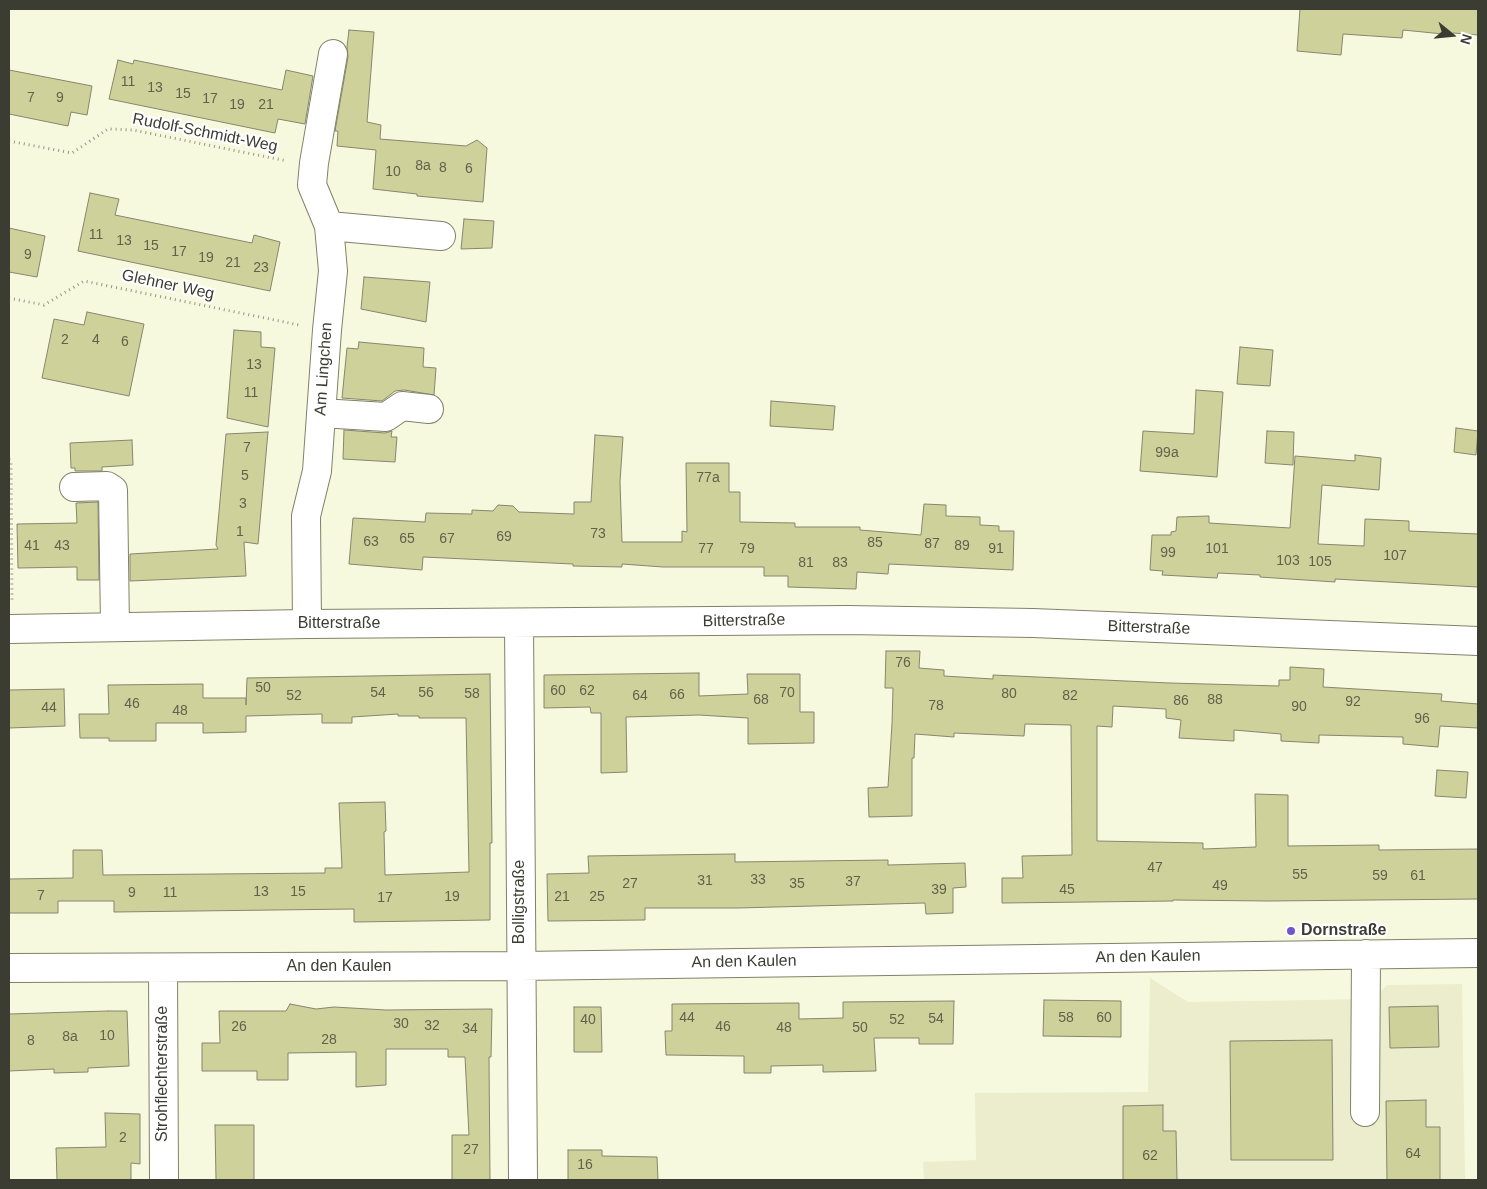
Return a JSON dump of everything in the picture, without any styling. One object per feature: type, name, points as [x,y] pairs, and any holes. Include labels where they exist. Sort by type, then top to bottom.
[{"type":"street","name":"Am Lingchen","points":[[307,624],[306,516],[317,471],[333,271],[329,226],[312,185],[314,163],[333,54]]},
{"type":"street","points":[[329,226],[441,236]]},
{"type":"street","points":[[321,413],[386,417],[402,406],[429,409]]},
{"type":"street","points":[[74,487],[107,486],[113,490],[115,627]]},
{"type":"street","name":"Bitterstraße","points":[[10,629],[307,624],[847,620],[1033,623],[1478,641]]},
{"type":"street","name":"Bolligstraße","points":[[519,623],[523,1180]]},
{"type":"street","name":"An den Kaulen","points":[[9,968],[520,966],[1478,953]]},
{"type":"street","points":[[1365,1112],[1366,954]]},
{"type":"street","name":"Strohflechterstraße","points":[[163,968],[164,1180]]},
{"type":"path","name":"Rudolf-Schmidt-Weg","points":[[9,141],[72,153],[108,129],[133,130],[281,161],[314,163]]},
{"type":"path","name":"Glehner Weg","points":[[9,298],[44,305],[84,281],[327,330]]},
{"type":"path","points":[[9,459],[11,463],[10,629]]},
{"type":"shaded area","points":[[1150,978],[1188,1002],[1373,999],[1387,985],[1462,984],[1465,1180],[924,1180],[923,1162],[976,1160],[975,1093],[1148,1092]]},
{"type":"building","points":[[1300,9],[1478,9],[1478,35],[1453,33],[1453,35],[1403,30],[1402,38],[1343,34],[1341,55],[1297,51]]},
{"type":"building","points":[[349,30],[374,32],[367,122],[381,125],[380,139],[466,146],[477,140],[487,148],[483,202],[417,196],[417,194],[373,189],[376,150],[337,146],[338,131],[335,131],[348,57]]},
{"type":"building","points":[[118,60],[133,64],[134,60],[282,90],[286,70],[313,76],[305,124],[278,119],[275,133],[109,99]]},
{"type":"building","points":[[9,70],[92,86],[87,115],[71,112],[68,126],[9,114]]},
{"type":"building","points":[[90,193],[119,199],[115,215],[252,243],[254,235],[280,242],[270,291],[78,251]]},
{"type":"building","points":[[464,219],[494,221],[492,248],[461,249]]},
{"type":"building","points":[[9,228],[45,236],[37,277],[9,272]]},
{"type":"building","points":[[364,277],[430,282],[426,322],[361,309]]},
{"type":"building","points":[[87,312],[144,324],[129,396],[42,378],[54,319],[84,325]]},
{"type":"building","points":[[234,330],[261,332],[261,347],[275,348],[268,427],[227,418]]},
{"type":"building","points":[[359,342],[424,348],[423,367],[436,368],[434,395],[404,390],[395,391],[382,401],[342,398],[347,348],[358,349]]},
{"type":"building","points":[[1240,347],[1273,350],[1270,386],[1237,384]]},
{"type":"building","points":[[1196,390],[1223,392],[1217,477],[1140,471],[1143,431],[1194,434]]},
{"type":"building","points":[[771,401],[835,406],[833,430],[770,426]]},
{"type":"building","points":[[1456,428],[1478,431],[1476,455],[1454,452]]},
{"type":"building","points":[[344,430],[385,433],[392,431],[391,437],[397,437],[395,462],[343,459]]},
{"type":"building","points":[[1267,431],[1294,432],[1293,465],[1265,463]]},
{"type":"building","points":[[268,432],[258,544],[244,542],[246,576],[130,581],[130,554],[218,549],[216,545],[226,434]]},
{"type":"building","points":[[595,435],[623,437],[620,482],[622,542],[682,542],[682,531],[687,532],[686,463],[729,463],[729,492],[740,492],[740,522],[795,523],[795,527],[860,527],[860,530],[921,535],[924,504],[946,505],[946,516],[980,517],[980,525],[999,526],[999,531],[1014,531],[1013,570],[889,564],[888,574],[857,572],[856,589],[788,587],[788,576],[764,576],[764,567],[663,567],[622,564],[622,567],[573,566],[573,564],[423,557],[422,570],[349,564],[353,518],[425,522],[426,513],[472,514],[472,510],[493,511],[498,505],[513,506],[519,512],[574,514],[574,502],[591,502]]},
{"type":"building","points":[[132,440],[133,465],[102,467],[102,471],[75,471],[75,468],[71,468],[70,443]]},
{"type":"building","points":[[1355,455],[1381,458],[1379,490],[1322,485],[1318,544],[1364,546],[1365,519],[1409,521],[1409,531],[1478,534],[1478,587],[1335,579],[1335,582],[1218,573],[1217,578],[1162,575],[1163,571],[1150,570],[1152,535],[1171,535],[1171,532],[1176,531],[1177,517],[1209,516],[1209,523],[1290,528],[1295,456],[1355,461]]},
{"type":"building","points":[[98,502],[99,580],[77,580],[77,567],[18,568],[17,524],[77,523],[76,503]]},
{"type":"building","points":[[886,651],[920,651],[919,668],[944,670],[944,676],[993,679],[993,675],[1279,686],[1279,680],[1290,680],[1290,667],[1324,669],[1323,687],[1442,694],[1441,701],[1478,704],[1478,728],[1440,726],[1438,747],[1403,744],[1403,737],[1319,735],[1319,743],[1281,741],[1281,734],[1234,730],[1234,741],[1179,738],[1181,720],[1166,718],[1166,709],[1113,706],[1112,727],[1097,726],[1097,841],[1203,843],[1203,849],[1256,847],[1255,794],[1288,795],[1288,846],[1379,845],[1379,850],[1478,849],[1478,899],[1173,900],[1002,903],[1002,878],[1023,878],[1022,856],[1072,855],[1071,725],[1025,724],[1024,736],[954,733],[954,737],[915,734],[914,758],[912,758],[912,816],[869,817],[868,788],[888,787],[893,688],[885,688]]},
{"type":"building","points":[[699,673],[699,696],[748,694],[747,674],[800,674],[800,712],[814,712],[814,743],[748,744],[748,718],[699,715],[626,717],[627,772],[601,773],[601,713],[591,713],[590,707],[544,708],[544,675]]},
{"type":"building","points":[[490,674],[492,843],[490,843],[490,920],[354,922],[354,909],[114,912],[114,901],[58,901],[58,913],[9,913],[9,879],[73,878],[73,850],[102,850],[103,875],[325,873],[325,868],[342,868],[339,803],[385,802],[385,875],[469,872],[466,718],[419,718],[419,716],[398,716],[398,714],[352,717],[352,723],[322,723],[322,714],[246,716],[246,732],[203,733],[203,723],[156,723],[156,741],[109,741],[109,738],[80,738],[79,714],[109,714],[108,685],[203,684],[203,698],[246,698],[246,705],[247,678]]},
{"type":"building","points":[[64,689],[65,726],[9,728],[9,690]]},
{"type":"building","points":[[1437,770],[1468,772],[1466,798],[1435,796]]},
{"type":"building","points":[[735,854],[735,862],[888,860],[888,865],[965,863],[966,887],[953,888],[953,913],[926,914],[925,903],[738,908],[645,908],[645,920],[548,921],[547,874],[589,873],[588,856]]},
{"type":"building","points":[[1044,1000],[1121,1001],[1121,1037],[1043,1036]]},
{"type":"building","points":[[954,1001],[953,1044],[919,1044],[919,1038],[874,1038],[876,1071],[823,1072],[823,1065],[771,1066],[771,1073],[744,1073],[744,1056],[666,1055],[665,1031],[672,1031],[672,1004],[799,1003],[799,1019],[843,1018],[843,1002]]},
{"type":"building","points":[[290,1004],[316,1009],[334,1007],[386,1010],[492,1009],[491,1057],[489,1057],[490,1180],[452,1180],[452,1135],[469,1135],[465,1057],[448,1057],[448,1049],[386,1049],[386,1085],[356,1087],[356,1052],[288,1053],[288,1080],[257,1080],[257,1071],[202,1071],[202,1043],[220,1043],[219,1011],[286,1011]]},
{"type":"building","points":[[1438,1006],[1439,1047],[1390,1048],[1389,1007]]},
{"type":"building","points":[[574,1007],[601,1007],[602,1052],[574,1052]]},
{"type":"building","points":[[127,1011],[129,1066],[88,1068],[88,1072],[54,1073],[54,1069],[9,1071],[9,1014]]},
{"type":"building","points":[[1332,1040],[1333,1160],[1231,1160],[1230,1041]]},
{"type":"building","points":[[1426,1100],[1426,1127],[1440,1127],[1440,1180],[1387,1180],[1386,1101]]},
{"type":"building","points":[[1163,1105],[1163,1131],[1176,1131],[1177,1180],[1123,1180],[1123,1106]]},
{"type":"building","points":[[105,1113],[140,1114],[140,1164],[131,1163],[131,1180],[57,1180],[56,1148],[106,1147]]},
{"type":"building","points":[[215,1125],[254,1125],[254,1180],[216,1180]]},
{"type":"building","points":[[568,1150],[602,1150],[602,1156],[657,1157],[658,1180],[568,1180]]},
{"type":"place","name":"Dornstraße","points":[[1291,931]]}]
